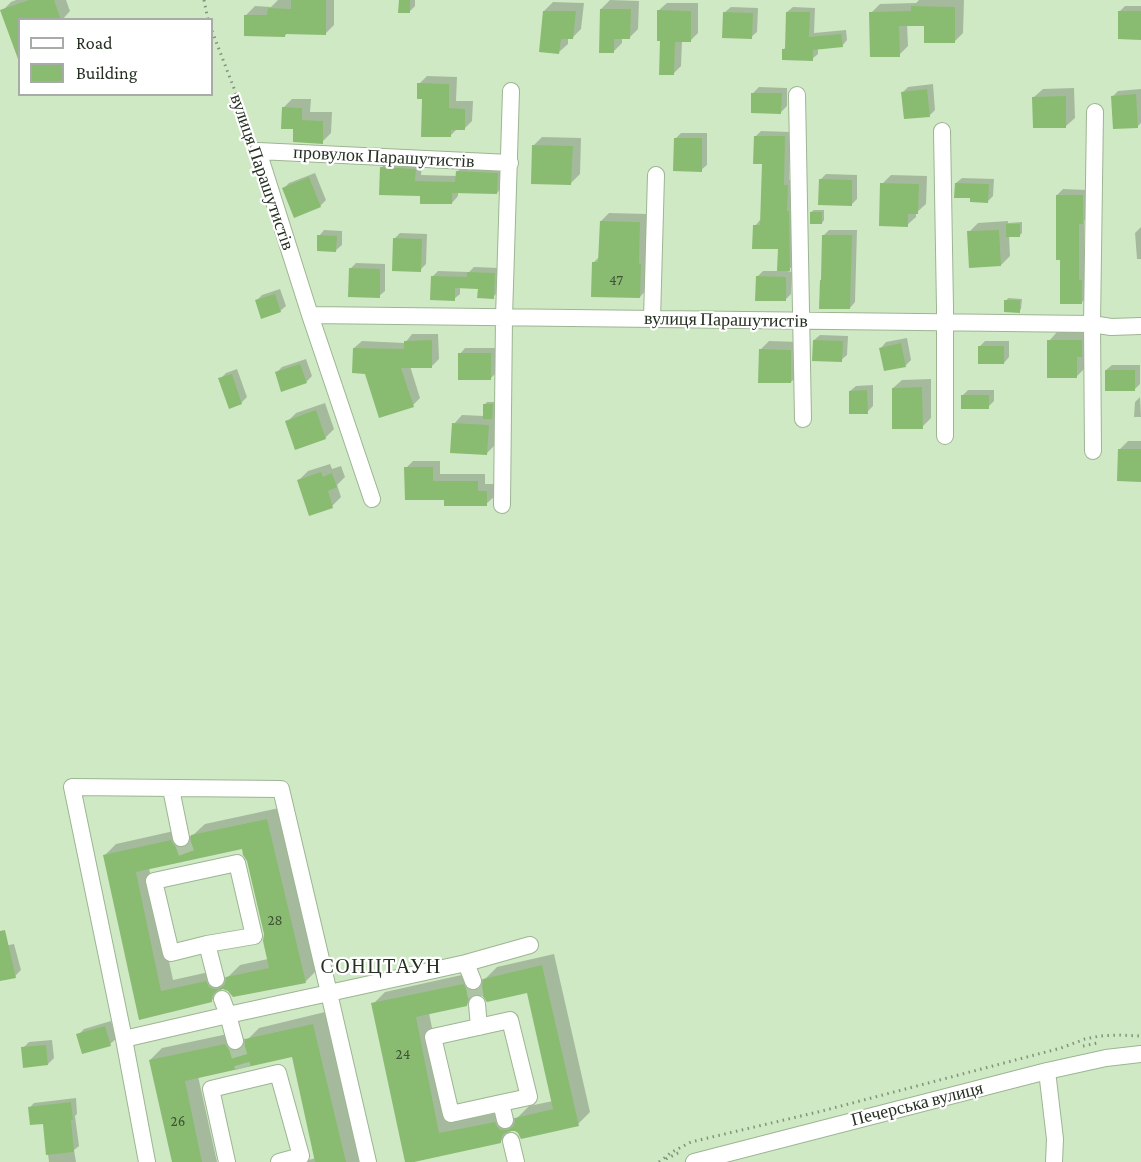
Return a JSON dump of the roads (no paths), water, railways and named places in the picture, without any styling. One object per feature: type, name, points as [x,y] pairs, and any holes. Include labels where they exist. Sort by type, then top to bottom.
[{"type":"street","points":[[502,505],[504,317],[511,91]]},
{"type":"street","points":[[797,95],[802,419]]},
{"type":"street","points":[[1093,451],[1095,112]]},
{"type":"street","points":[[942,131],[945,436]]},
{"type":"street","name":"провулок Парашутистів","points":[[258,151],[510,163]]},
{"type":"street","name":"вулиця Парашутистів","points":[[258,151],[372,499]]},
{"type":"street","points":[[652,319],[656,175]]},
{"type":"street","name":"вулиця Парашутистів","points":[[310,315],[1141,326]]},
{"type":"street","points":[[147,1162],[72,787],[281,789],[368,1162]]},
{"type":"street","points":[[171,789],[181,838]]},
{"type":"street","points":[[237,862],[254,936],[207,944],[171,953],[154,881],[191,866],[237,862]]},
{"type":"street","points":[[207,944],[216,979]]},
{"type":"street","points":[[124,1039],[225,1007],[329,993],[466,963],[531,945]]},
{"type":"street","points":[[466,963],[473,981]]},
{"type":"street","points":[[477,1004],[479,1027]]},
{"type":"street","points":[[225,1007],[235,1041]]},
{"type":"street","points":[[510,1020],[529,1097],[501,1103],[451,1114],[434,1037],[510,1020]]},
{"type":"street","name":"Печерська вулиця","points":[[694,1162],[1047,1071],[1106,1058],[1141,1054]]},
{"type":"street","points":[[1047,1071],[1055,1139],[1054,1162]]},
{"type":"street","points":[[227,1162],[211,1089],[244,1074],[278,1073],[302,1156],[279,1162]]},
{"type":"street","points":[[501,1103],[506,1120]]},
{"type":"street","points":[[511,1141],[516,1162]]},
{"type":"tunnel","points":[[181,838],[189,860]]},
{"type":"tunnel","points":[[473,981],[477,1004]]},
{"type":"tunnel","points":[[235,1041],[243,1068]]},
{"type":"district","name":"СОНЦТАУН","points":[[381,967]]}]
